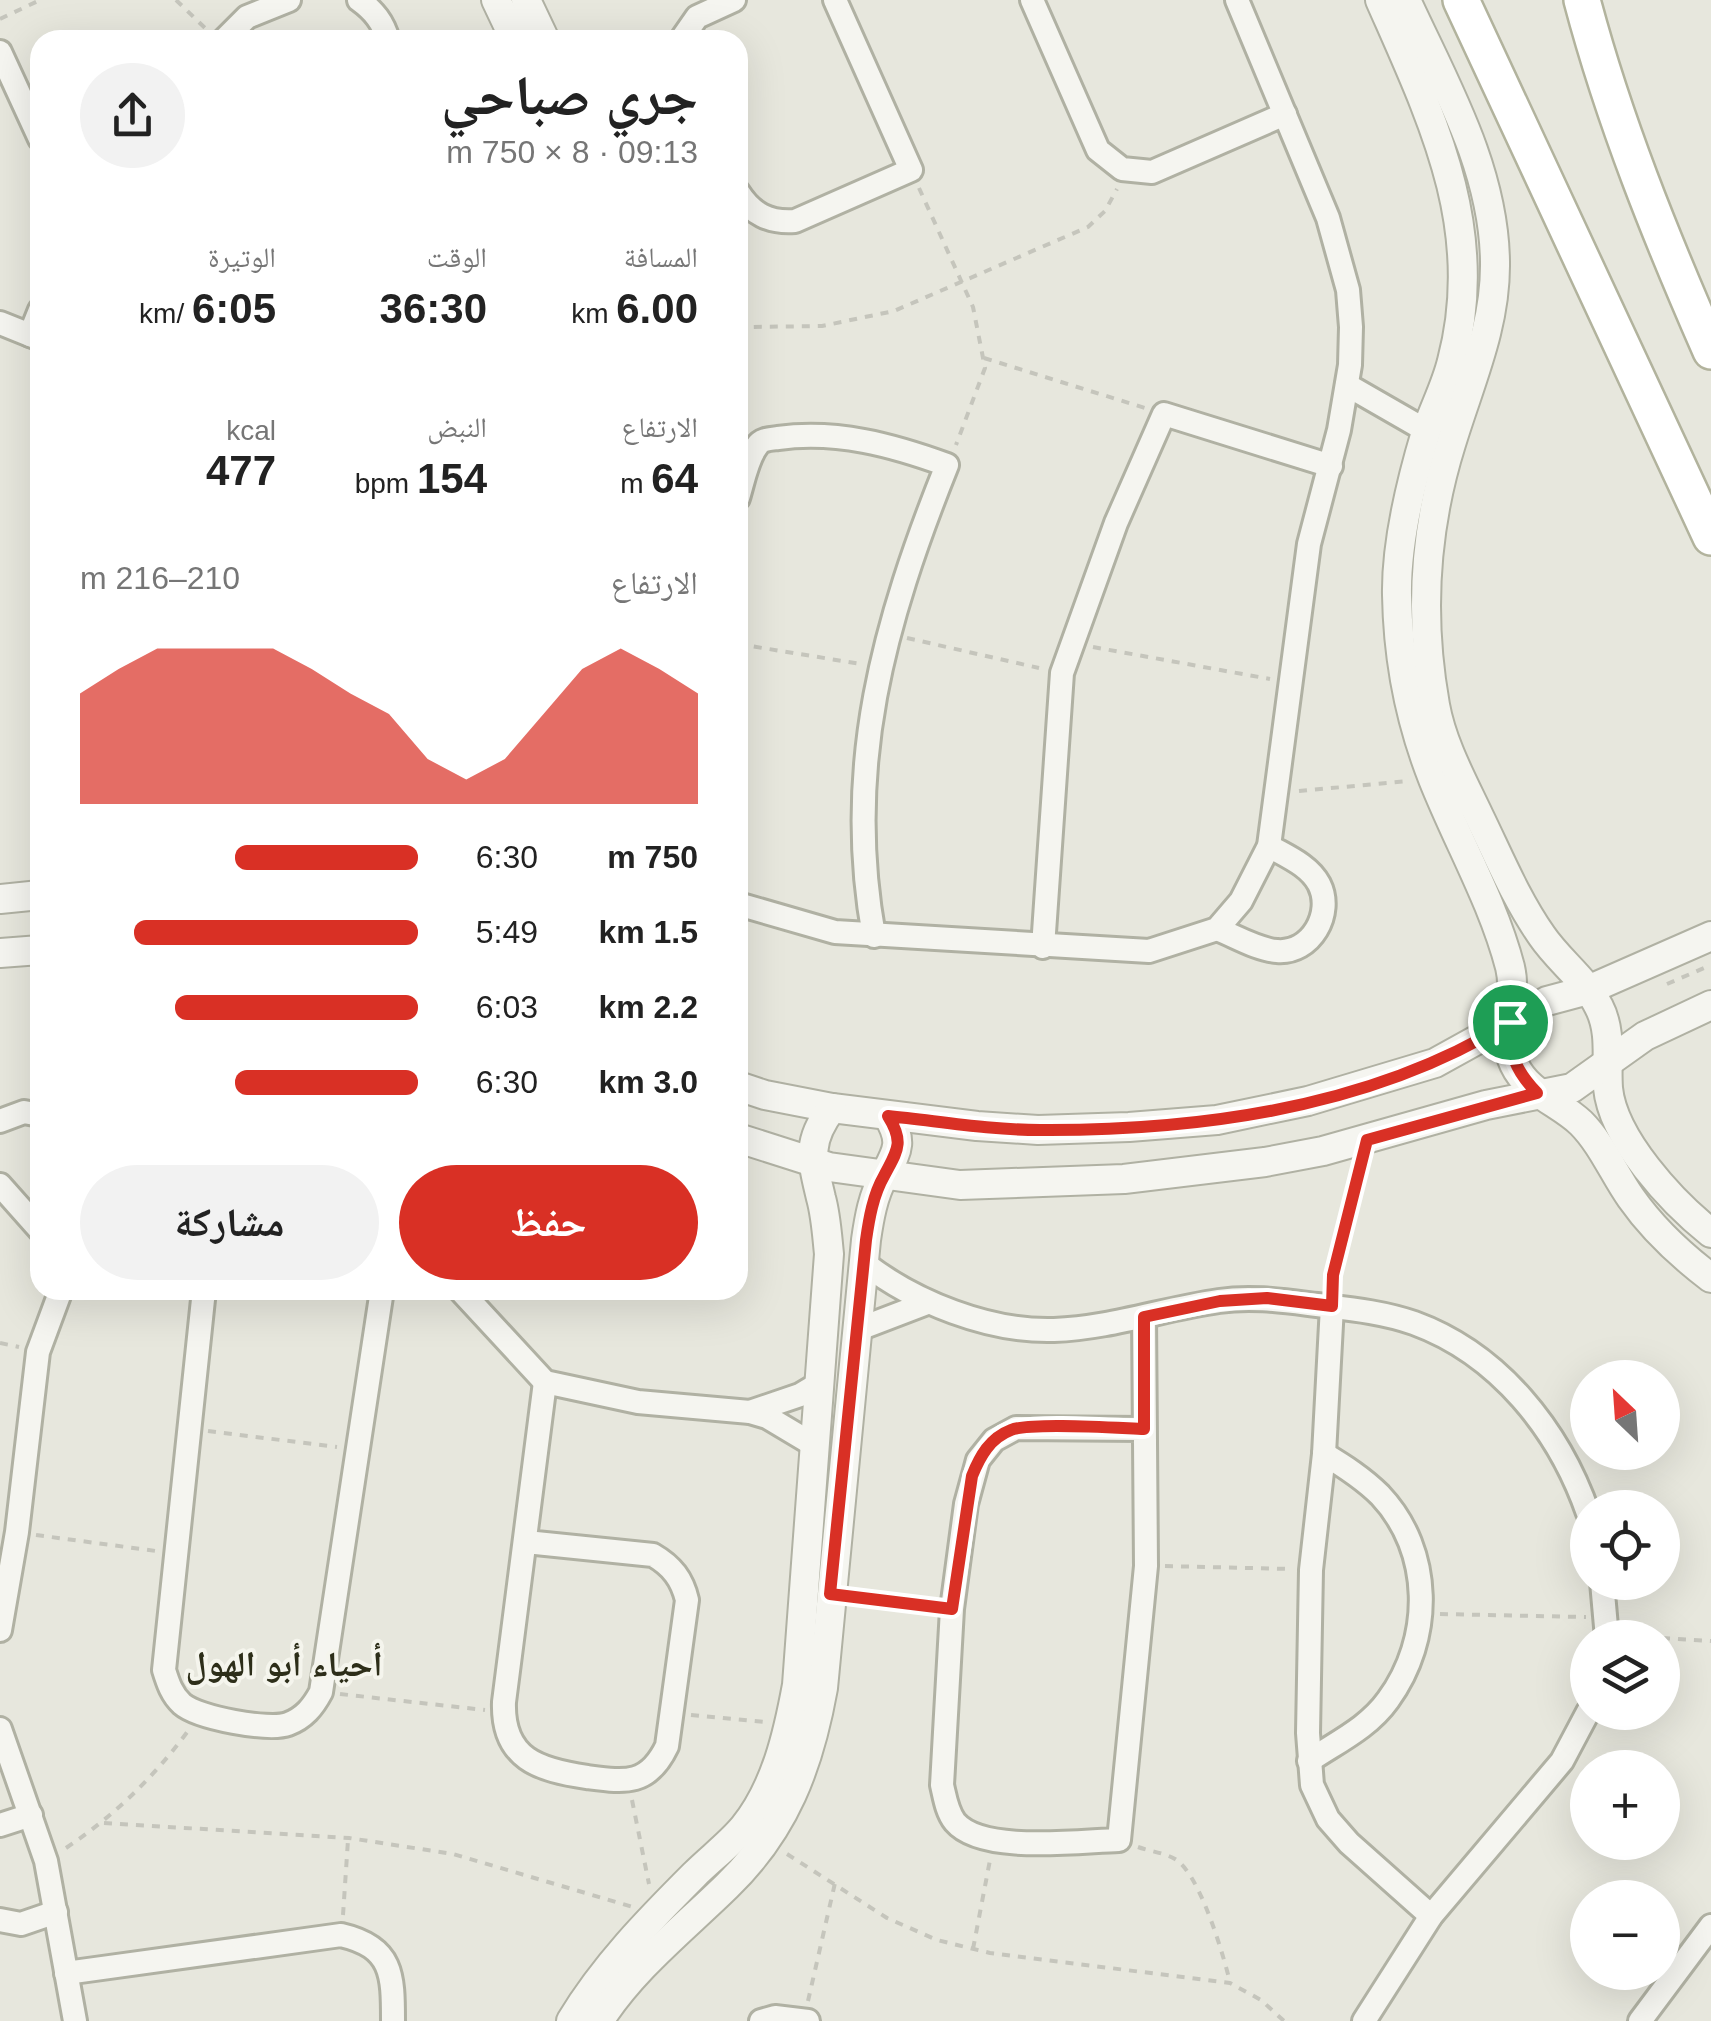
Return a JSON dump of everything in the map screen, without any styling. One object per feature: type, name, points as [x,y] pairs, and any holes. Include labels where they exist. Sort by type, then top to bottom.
[{"type":"main road","points":[[1461,0],[1711,536]]},
{"type":"main road","points":[[1582,0],[1621,126],[1711,351]]},
{"type":"street","points":[[224,30],[289,0]]},
{"type":"street","points":[[359,0],[371,9],[385,30]]},
{"type":"street","points":[[688,30],[697,18],[734,0]]},
{"type":"street","points":[[748,206],[763,218],[795,222],[911,170],[834,0]]},
{"type":"street","points":[[1032,0],[1098,150],[1122,170],[1152,172],[1285,114]]},
{"type":"street","points":[[748,907],[835,932],[1149,951],[1217,929],[1241,900],[1269,846],[1310,544],[1347,385],[1351,327],[1340,250],[1315,180],[1237,0]]},
{"type":"street","points":[[1380,0],[1430,114],[1448,171],[1465,254],[1462,313],[1452,362],[1426,431],[1408,504],[1397,594],[1410,710],[1432,778],[1500,933],[1511,972],[1512,1062],[1537,1093],[1583,1125],[1632,1200],[1658,1230],[1711,1278]]},
{"type":"street","points":[[1406,0],[1479,165],[1495,258],[1490,323],[1437,492],[1424,571],[1435,707],[1448,749],[1521,903],[1562,962],[1588,990],[1604,1018],[1610,1101],[1628,1139],[1676,1202],[1711,1233]]},
{"type":"street","points":[[518,11],[536,30]]},
{"type":"street","points":[[0,52],[30,117]]},
{"type":"street","points":[[0,323],[30,335]]},
{"type":"street","points":[[1347,385],[1426,431]]},
{"type":"street","points":[[1043,947],[1062,673],[1116,524],[1164,414],[1331,466]]},
{"type":"street","points":[[748,469],[756,446],[764,440],[790,436],[842,437],[901,448],[947,465],[888,634],[866,756],[862,817],[864,879],[874,936]]},
{"type":"street","points":[[1217,929],[1276,951],[1292,949],[1318,929],[1324,896],[1318,881],[1307,869],[1269,846]]},
{"type":"street","points":[[0,899],[30,896]]},
{"type":"street","points":[[748,1089],[888,1116],[1038,1130],[1129,1128],[1217,1120],[1308,1102],[1400,1075],[1456,1054],[1547,1001],[1588,990],[1711,936]]},
{"type":"street","points":[[0,953],[30,951]]},
{"type":"street","points":[[748,1141],[811,1163],[960,1185],[1108,1180],[1265,1162],[1367,1140],[1537,1093],[1572,1088],[1645,1036],[1711,1005]]},
{"type":"street","points":[[600,2021],[623,1986],[730,1883],[755,1834],[790,1725],[797,1685],[828,1254],[822,1199],[811,1163],[819,1128],[832,1108]]},
{"type":"street","points":[[0,1121],[30,1113]]},
{"type":"street","points":[[571,2021],[606,1969],[656,1914],[755,1834],[794,1794],[814,1742],[823,1688],[870,1216],[897,1153],[895,1127],[888,1116]]},
{"type":"street","points":[[0,1184],[30,1218]]},
{"type":"street","points":[[864,1263],[926,1303],[1014,1327],[1053,1330],[1220,1301],[1267,1298],[1365,1310],[1415,1324],[1462,1346],[1508,1383],[1546,1427],[1580,1490]]},
{"type":"street","points":[[0,1630],[17,1532],[38,1352],[57,1300]]},
{"type":"street","points":[[203,1300],[164,1670],[170,1689],[183,1705],[200,1715],[278,1727],[304,1715],[321,1692],[380,1300]]},
{"type":"street","points":[[469,1300],[545,1382],[638,1402],[750,1412],[776,1422],[814,1445]]},
{"type":"street","points":[[859,1329],[926,1303]]},
{"type":"street","points":[[1332,1306],[1324,1454],[1311,1570],[1309,1760],[1316,1799],[1328,1819],[1348,1843],[1431,1916]]},
{"type":"street","points":[[1144,1317],[1146,1566],[1119,1840],[994,1841],[973,1836],[956,1824],[942,1785],[952,1609],[972,1476],[978,1460],[994,1440],[1016,1428],[1144,1429]]},
{"type":"street","points":[[526,1542],[653,1554],[676,1573],[687,1600],[666,1746],[650,1770],[628,1781],[550,1772],[530,1762],[511,1740],[503,1712],[545,1382]]},
{"type":"street","points":[[750,1412],[820,1384]]},
{"type":"street","points":[[1309,1760],[1360,1729],[1387,1702],[1406,1671],[1421,1614],[1417,1561],[1402,1526],[1381,1496],[1324,1454]]},
{"type":"street","points":[[0,1729],[46,1860],[75,2021]]},
{"type":"street","points":[[1364,2021],[1431,1916],[1562,1761],[1578,1730]]},
{"type":"street","points":[[0,1824],[31,1814]]},
{"type":"street","points":[[0,1920],[21,1924],[56,1912]]},
{"type":"street","points":[[1640,2021],[1711,1926]]},
{"type":"street","points":[[66,1973],[341,1935],[359,1939],[375,1949],[386,1963],[393,1980],[392,2021]]},
{"type":"street","points":[[760,2021],[775,2017],[806,2021]]},
{"type":"path","points":[[0,19],[40,0]]},
{"type":"path","points":[[176,0],[210,30]]},
{"type":"path","points":[[911,170],[973,308],[984,358],[984,374],[947,465]]},
{"type":"path","points":[[748,328],[822,326],[894,311],[1088,226],[1110,201],[1122,170]]},
{"type":"path","points":[[984,358],[1164,414]]},
{"type":"path","points":[[888,634],[1062,673]]},
{"type":"path","points":[[1071,642],[1290,683]]},
{"type":"path","points":[[748,646],[880,667]]},
{"type":"path","points":[[1274,794],[1432,778]]},
{"type":"path","points":[[1659,987],[1711,965]]},
{"type":"path","points":[[1332,1306],[1333,1275],[1367,1140]]},
{"type":"path","points":[[189,1429],[357,1450]]},
{"type":"path","points":[[17,1532],[176,1553]]},
{"type":"path","points":[[1146,1566],[1311,1570]]},
{"type":"path","points":[[830,1594],[952,1609]]},
{"type":"path","points":[[1421,1614],[1570,1627]]},
{"type":"path","points":[[1680,1639],[1711,1642]]},
{"type":"path","points":[[321,1692],[503,1712]]},
{"type":"path","points":[[672,1713],[790,1725]]},
{"type":"path","points":[[46,1860],[104,1823],[156,1773],[200,1715]]},
{"type":"path","points":[[104,1823],[348,1838],[453,1854],[656,1914],[628,1781]]},
{"type":"path","points":[[755,1834],[887,1918],[937,1940],[973,1949],[1230,1983],[1261,2000],[1284,2021]]},
{"type":"path","points":[[341,1935],[348,1838]]},
{"type":"path","points":[[1119,1840],[1179,1862],[1207,1911],[1230,1983]]},
{"type":"path","points":[[973,1949],[994,1841]]},
{"type":"path","points":[[806,2021],[835,1882]]},
{"type":"district","name":"أحياء أبو الهول","points":[[284,1664]]},
{"type":"route","points":[[1510,1022],[1512,1062],[1537,1093],[1367,1140],[1333,1275],[1332,1306],[1267,1298],[1220,1301],[1144,1317],[1144,1429],[1016,1428],[994,1440],[978,1460],[972,1476],[952,1609],[830,1594],[866,1240],[884,1176],[897,1153],[895,1127],[888,1116],[1038,1130],[1129,1128],[1217,1120],[1308,1102],[1400,1075],[1456,1054],[1510,1022]]}]
